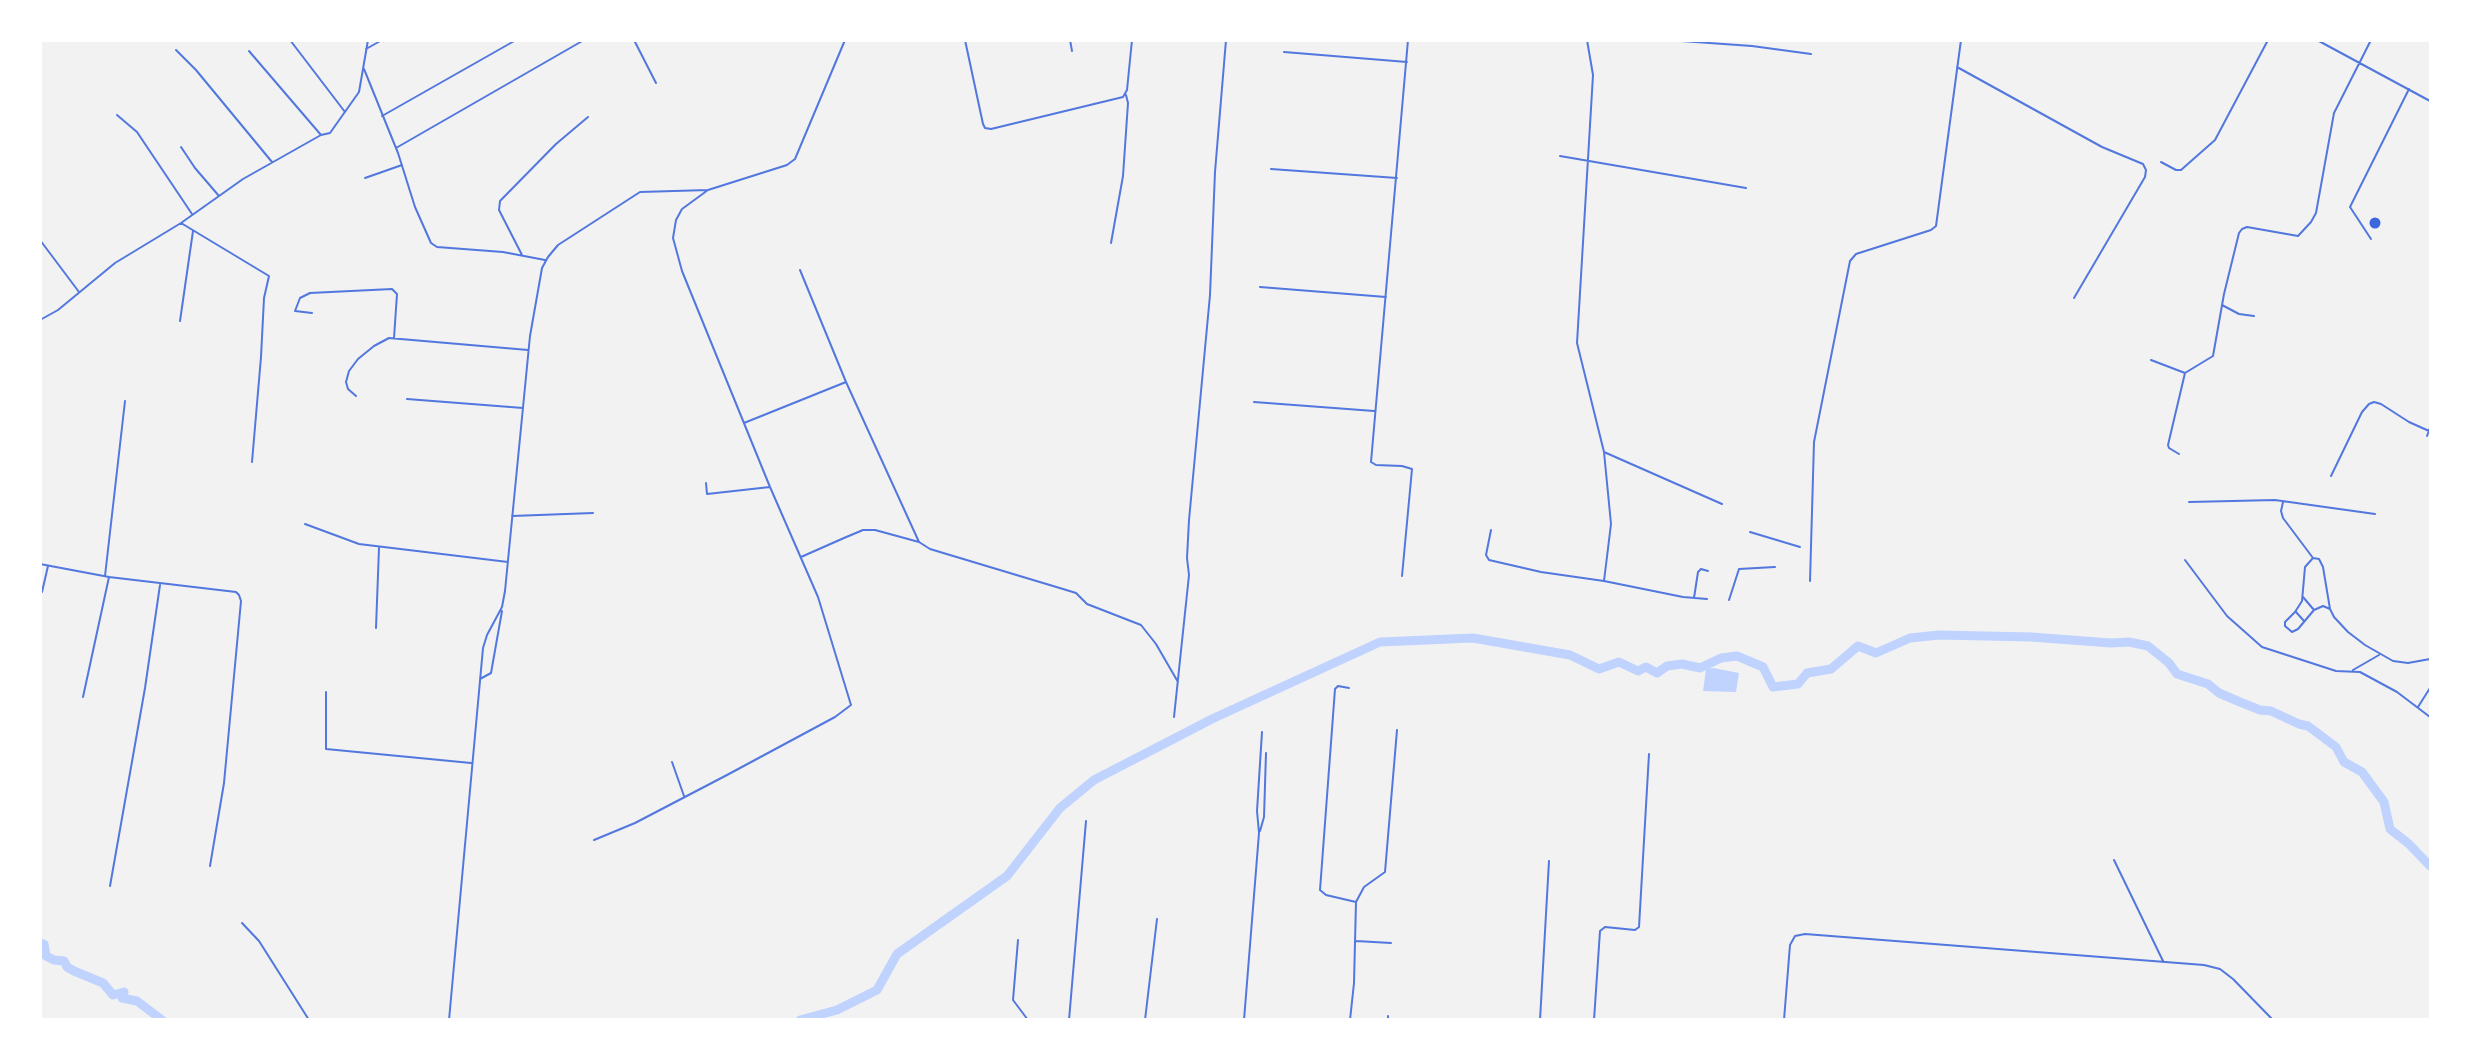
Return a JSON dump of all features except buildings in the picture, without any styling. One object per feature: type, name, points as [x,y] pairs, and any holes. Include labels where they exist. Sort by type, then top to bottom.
[{"type":"street","points":[[290,40],[345,112]]},
{"type":"street","points":[[40,320],[58,310],[115,263],[181,223],[272,162],[321,135],[330,133],[359,92],[368,40]]},
{"type":"street","points":[[366,49],[382,40]]},
{"type":"street","points":[[382,116],[516,40]]},
{"type":"street","points":[[396,148],[584,40]]},
{"type":"street","points":[[634,40],[656,82]]},
{"type":"street","points":[[480,680],[491,673],[502,607],[528,350],[545,260],[558,245],[640,192],[708,189],[787,165],[795,159],[844,40]]},
{"type":"street","points":[[965,40],[983,124],[987,129],[1126,95]]},
{"type":"street","points":[[1070,40],[1072,51]]},
{"type":"street","points":[[1111,243],[1123,176],[1128,103],[1126,95],[1132,40]]},
{"type":"street","points":[[1174,717],[1189,575],[1187,558],[1189,520],[1210,295],[1215,172],[1226,40]]},
{"type":"street","points":[[1402,576],[1412,469],[1402,466],[1376,465],[1371,462],[1408,40]]},
{"type":"street","points":[[1587,40],[1593,75],[1576,345],[1604,452],[1611,524],[1604,581]]},
{"type":"street","points":[[1667,40],[1752,46],[1811,54]]},
{"type":"street","points":[[1810,581],[1814,442],[1852,258],[1856,254],[1931,230],[1936,226],[1961,40]]},
{"type":"street","points":[[2161,162],[2176,170],[2181,170],[2215,140],[2268,40]]},
{"type":"street","points":[[2317,40],[2430,101]]},
{"type":"street","points":[[2179,454],[2169,448],[2168,444],[2185,373],[2213,356],[2239,233],[2247,227],[2298,236],[2311,222],[2316,213],[2334,113],[2371,40]]},
{"type":"street","points":[[176,50],[196,70],[272,162]]},
{"type":"street","points":[[249,51],[321,135]]},
{"type":"street","points":[[1284,52],[1407,62]]},
{"type":"street","points":[[1957,66],[2102,147],[2143,164],[2146,170],[2145,177],[2074,298]]},
{"type":"street","points":[[364,69],[396,148],[415,207],[433,246],[522,255],[545,260]]},
{"type":"street","points":[[2370,239],[2350,207],[2409,89]]},
{"type":"street","points":[[117,115],[137,132],[192,214]]},
{"type":"street","points":[[522,255],[499,210],[500,201],[556,144],[588,117]]},
{"type":"street","points":[[181,147],[195,168],[219,196]]},
{"type":"street","points":[[1560,156],[1746,188]]},
{"type":"street","points":[[365,177],[402,165]]},
{"type":"street","points":[[1271,170],[1397,178]]},
{"type":"street","points":[[594,840],[635,823],[835,717],[851,705],[818,597],[770,487],[674,249],[674,230],[678,214],[708,189]]},
{"type":"street","points":[[181,223],[269,276],[264,298],[261,367],[252,462]]},
{"type":"street","points":[[180,321],[193,231]]},
{"type":"street","points":[[40,240],[80,292]]},
{"type":"street","points":[[800,270],[846,382],[919,542]]},
{"type":"street","points":[[1260,287],[1386,297]]},
{"type":"street","points":[[312,313],[297,313],[295,309],[300,298],[310,293],[392,289],[397,294],[394,338]]},
{"type":"street","points":[[2222,305],[2239,314],[2254,316]]},
{"type":"street","points":[[356,396],[348,388],[346,382],[349,371],[358,359],[374,346],[394,338],[528,350]]},
{"type":"street","points":[[2151,360],[2185,373]]},
{"type":"street","points":[[744,423],[846,382]]},
{"type":"street","points":[[406,399],[523,408]]},
{"type":"street","points":[[82,697],[107,577],[125,400]]},
{"type":"street","points":[[1254,402],[1375,411]]},
{"type":"street","points":[[2331,476],[2362,412],[2369,404],[2374,402],[2381,404],[2409,422],[2430,430],[2427,436]]},
{"type":"street","points":[[1604,452],[1722,504]]},
{"type":"street","points":[[706,483],[706,494],[770,487]]},
{"type":"street","points":[[2284,501],[2281,511],[2283,518],[2313,558]]},
{"type":"street","points":[[2189,502],[2284,501],[2375,514]]},
{"type":"street","points":[[512,516],[593,513]]},
{"type":"street","points":[[305,524],[348,542],[380,548],[508,562]]},
{"type":"street","points":[[801,557],[863,530],[875,530],[1076,593],[1087,604],[1141,625],[1178,683]]},
{"type":"street","points":[[1491,530],[1486,555],[1489,560],[1541,572],[1707,599]]},
{"type":"street","points":[[1750,532],[1800,547]]},
{"type":"street","points":[[376,628],[380,548]]},
{"type":"street","points":[[2330,609],[2323,606],[2314,610],[2298,629],[2292,632],[2285,626],[2285,622],[2295,612],[2303,597],[2305,567],[2313,558],[2319,558],[2323,567],[2330,609],[2348,632],[2379,655],[2399,663],[2430,660],[2430,670]]},
{"type":"street","points":[[2185,560],[2227,616],[2262,646],[2336,671],[2353,670],[2366,675],[2430,717]]},
{"type":"street","points":[[40,564],[160,585],[236,592],[242,601],[224,783],[210,866]]},
{"type":"street","points":[[42,592],[48,566]]},
{"type":"street","points":[[1730,600],[1738,569],[1775,567]]},
{"type":"street","points":[[1694,598],[1698,572],[1701,569],[1708,571]]},
{"type":"street","points":[[110,886],[145,688],[160,585]]},
{"type":"street","points":[[2303,597],[2314,610]]},
{"type":"street","points":[[449,1020],[464,879],[471,763],[485,640],[502,607]]},
{"type":"street","points":[[2295,612],[2304,621]]},
{"type":"street","points":[[2353,670],[2379,655]]},
{"type":"street","points":[[1349,688],[1338,686],[1335,689],[1320,890],[1326,895],[1356,902]]},
{"type":"street","points":[[2418,707],[2430,687]]},
{"type":"street","points":[[326,692],[326,749],[471,763]]},
{"type":"street","points":[[1350,1020],[1356,941],[1356,902],[1364,887],[1385,874],[1397,730]]},
{"type":"street","points":[[1244,1020],[1259,833],[1257,811],[1262,732]]},
{"type":"street","points":[[1259,833],[1264,817],[1266,753]]},
{"type":"street","points":[[1594,1020],[1600,931],[1605,927],[1635,930],[1639,927],[1649,754]]},
{"type":"street","points":[[672,762],[684,796]]},
{"type":"street","points":[[1069,1020],[1086,821]]},
{"type":"street","points":[[2114,860],[2163,961]]},
{"type":"street","points":[[1540,1020],[1549,861]]},
{"type":"street","points":[[1145,1020],[1156,919]]},
{"type":"street","points":[[242,924],[259,941],[309,1020]]},
{"type":"street","points":[[1784,1020],[1790,945],[1799,934],[2204,965],[2220,969],[2233,979],[2273,1020]]},
{"type":"street","points":[[1018,940],[1013,1000],[1028,1020]]},
{"type":"street","points":[[1356,941],[1391,943]]},
{"type":"water","points":[[1713,668],[1739,673],[1736,692],[1703,691],[1706,669]]},
{"type":"waterway","points":[[800,1020],[837,1010],[877,990],[897,954],[1007,876],[1060,808],[1094,780],[1214,718],[1380,642],[1473,638],[1570,655],[1599,669],[1619,662],[1638,671],[1646,667],[1657,673],[1667,666],[1682,664],[1700,668],[1721,658],[1737,656],[1763,667],[1773,687],[1798,684],[1807,673],[1831,669],[1858,646],[1876,653],[1910,638],[1939,635],[2031,637],[2111,643],[2129,642],[2148,646],[2169,663],[2177,674],[2208,684],[2219,693],[2260,710],[2271,711],[2308,726],[2336,747],[2344,762],[2362,772],[2384,802],[2390,829],[2409,844],[2430,866]]},
{"type":"waterway","points":[[40,943],[44,944],[46,956],[64,961],[67,967],[74,971],[103,983],[113,995],[124,992],[122,998],[137,1001],[162,1020]]}]
